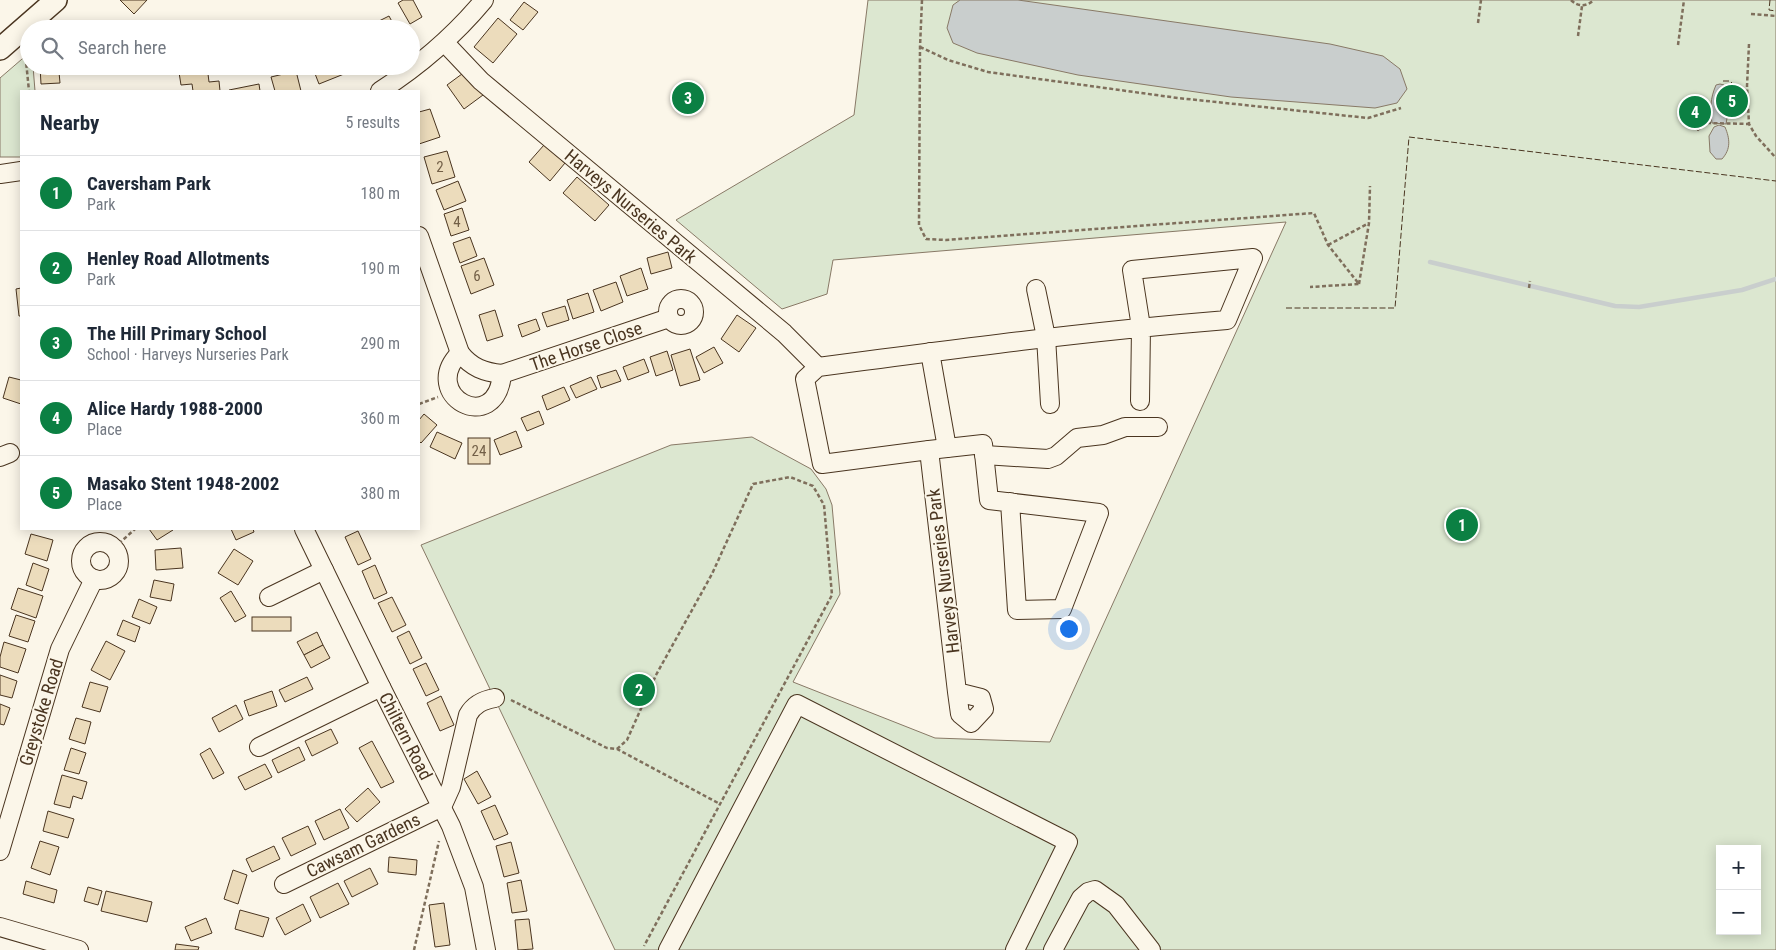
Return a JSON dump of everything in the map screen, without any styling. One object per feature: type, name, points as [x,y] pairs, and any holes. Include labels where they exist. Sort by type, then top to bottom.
[{"type":"main road","points":[[33,20],[56,0]]},
{"type":"main road","points":[[8,42],[20,32]]},
{"type":"street","points":[[420,62],[444,43],[484,0]]},
{"type":"street","name":"Harveys Nurseries Park","points":[[444,43],[481,81],[784,333],[818,367]]},
{"type":"street","points":[[382,90],[404,75]]},
{"type":"street","points":[[0,174],[20,172]]},
{"type":"street","name":"The Horse Close","points":[[420,239],[460,353],[477,369],[502,374],[669,318]]},
{"type":"street","points":[[1010,502],[1017,610],[1062,609],[1099,513],[1010,502],[989,500],[983,444],[822,464],[805,378],[818,367],[1046,337],[1141,327],[1227,320],[1253,258],[1132,270],[1141,327],[1140,401]]},
{"type":"street","points":[[1036,290],[1046,337],[1050,404]]},
{"type":"street","points":[[930,352],[947,448]]},
{"type":"street","points":[[460,353],[452,361],[448,383],[451,393],[459,402],[470,407],[483,406],[498,392],[502,384],[502,374]]},
{"type":"street","points":[[984,456],[1048,459],[1056,456],[1077,438],[1103,435],[1125,427],[1158,427]]},
{"type":"street","name":"Harveys Nurseries Park","points":[[929,450],[957,692]]},
{"type":"street","name":"Chiltern Road","points":[[304,530],[451,826],[474,887],[486,950]]},
{"type":"street","points":[[97,542],[109,544],[114,548],[119,559],[116,571],[106,579],[88,576],[82,566],[83,553],[91,544],[97,542]]},
{"type":"street","points":[[269,598],[324,570]]},
{"type":"street","name":"Greystoke Road","points":[[0,851],[60,648],[94,578]]},
{"type":"street","points":[[258,747],[381,687]]},
{"type":"street","points":[[442,807],[452,787],[468,715],[472,708],[484,700],[495,698]]},
{"type":"street","points":[[668,950],[796,704],[1068,842],[1015,950]]},
{"type":"street","name":"Cawsam Gardens","points":[[284,884],[442,807]]},
{"type":"street","points":[[1053,950],[1081,898],[1088,892],[1096,890],[1116,905],[1151,950]]},
{"type":"street","points":[[0,928],[79,950]]},
{"type":"path","points":[[922,0],[919,225],[926,239],[946,240],[1314,213],[1328,246],[1359,284]]},
{"type":"path","points":[[1478,23],[1481,0]]},
{"type":"path","points":[[1571,0],[1582,6],[1588,5],[1594,0]]},
{"type":"path","points":[[1678,45],[1684,0]]},
{"type":"path","points":[[1578,36],[1582,6]]},
{"type":"path","points":[[1751,14],[1776,16]]},
{"type":"path","points":[[8,42],[20,49]]},
{"type":"path","points":[[1748,44],[1747,86],[1749,124],[1756,136],[1776,158]]},
{"type":"path","points":[[920,47],[948,60],[988,72],[1178,98],[1368,118],[1401,108]]},
{"type":"path","points":[[27,75],[29,90]]},
{"type":"path","points":[[1708,123],[1749,124]]},
{"type":"path","points":[[1359,284],[1369,223],[1370,186]]},
{"type":"path","points":[[1328,246],[1369,223]]},
{"type":"path","points":[[1529,288],[1530,281]]},
{"type":"path","points":[[1310,287],[1359,284]]},
{"type":"path","points":[[420,404],[451,393]]},
{"type":"path","points":[[617,749],[627,740],[656,676],[712,574],[753,484],[790,477],[813,486],[824,505],[832,595],[644,946]]},
{"type":"path","points":[[114,548],[134,530]]},
{"type":"path","points":[[495,698],[513,700],[599,744],[617,749],[720,804]]},
{"type":"path","points":[[414,950],[438,842],[451,826]]},
{"type":"green space","points":[[868,0],[1776,0],[1776,950],[615,950],[421,545],[671,445],[752,437],[811,469],[826,489],[832,505],[840,594],[793,682],[935,738],[1050,742],[1286,222],[833,260],[827,294],[782,309],[676,220],[854,115]]},
{"type":"green space","points":[[20,61],[20,75],[34,75],[35,90],[20,90],[20,157],[0,157],[0,78]]},
{"type":"shaded area","points":[[960,0],[1018,0],[1330,44],[1383,56],[1400,69],[1407,89],[1397,103],[1375,108],[1231,97],[1078,75],[977,53],[953,43],[947,28],[953,5]]},
{"type":"shaded area","points":[[1716,85],[1724,85],[1728,100],[1726,124],[1712,123],[1712,99]]},
{"type":"shaded area","points":[[1699,112],[1707,123],[1698,131],[1689,121]]},
{"type":"shaded area","points":[[1719,125],[1725,127],[1729,144],[1722,159],[1716,159],[1710,152],[1709,136],[1714,127]]},
{"type":"building","points":[[120,0],[147,0],[134,14]]},
{"type":"building","points":[[403,0],[413,0],[422,17],[417,20],[408,20],[398,3]]},
{"type":"building","points":[[524,2],[538,12],[523,30],[510,20]]},
{"type":"building","points":[[389,16],[391,20],[381,20]]},
{"type":"building","points":[[498,18],[517,34],[493,63],[474,47]]},
{"type":"building","points":[[466,71],[483,95],[464,109],[447,85]]},
{"type":"building","points":[[40,75],[59,75],[60,83],[41,84]]},
{"type":"building","points":[[179,75],[208,75],[209,82],[219,81],[220,90],[193,90],[192,84],[181,85]]},
{"type":"building","points":[[297,75],[301,90],[275,90],[271,77]]},
{"type":"building","points":[[316,75],[342,75],[319,84]]},
{"type":"building","points":[[259,84],[260,90],[229,90]]},
{"type":"building","points":[[430,109],[440,137],[420,144],[420,112]]},
{"type":"building","points":[[544,145],[565,163],[550,181],[529,162]]},
{"type":"building","points":[[447,151],[455,177],[432,184],[424,157]]},
{"type":"building","points":[[577,177],[609,205],[595,221],[563,193]]},
{"type":"building","points":[[458,181],[466,201],[444,210],[436,190]]},
{"type":"building","points":[[462,208],[469,230],[451,236],[444,214]]},
{"type":"building","points":[[470,237],[477,256],[460,263],[453,243]]},
{"type":"building","points":[[668,252],[672,268],[651,274],[647,258]]},
{"type":"building","points":[[484,258],[494,285],[471,294],[461,266]]},
{"type":"building","points":[[641,268],[648,289],[627,296],[620,276]]},
{"type":"building","points":[[616,282],[623,302],[601,311],[593,290]]},
{"type":"building","points":[[20,288],[20,316],[19,316],[16,289]]},
{"type":"building","points":[[588,293],[594,312],[573,319],[567,300]]},
{"type":"building","points":[[565,306],[569,320],[547,327],[542,313]]},
{"type":"building","points":[[495,310],[503,336],[487,341],[479,315]]},
{"type":"building","points":[[737,315],[756,328],[739,352],[721,339]]},
{"type":"building","points":[[536,319],[540,330],[522,337],[518,325]]},
{"type":"building","points":[[714,347],[723,363],[704,373],[696,357]]},
{"type":"building","points":[[690,349],[700,380],[680,386],[671,355]]},
{"type":"building","points":[[667,351],[673,370],[656,376],[650,357]]},
{"type":"building","points":[[644,359],[649,372],[628,380],[623,367]]},
{"type":"building","points":[[616,370],[621,381],[601,388],[597,376]]},
{"type":"building","points":[[9,377],[20,380],[20,404],[3,398]]},
{"type":"building","points":[[591,377],[597,389],[576,398],[570,386]]},
{"type":"building","points":[[564,387],[570,400],[547,410],[542,396]]},
{"type":"building","points":[[539,411],[544,424],[527,431],[521,418]]},
{"type":"building","points":[[424,414],[437,425],[421,443],[420,442],[420,419]]},
{"type":"building","points":[[516,431],[522,447],[500,455],[494,440]]},
{"type":"building","points":[[437,432],[462,443],[455,459],[430,447]]},
{"type":"building","points":[[468,438],[490,438],[490,464],[468,464]]},
{"type":"building","points":[[150,530],[173,530],[157,540]]},
{"type":"building","points":[[231,530],[253,530],[254,532],[236,540]]},
{"type":"building","points":[[358,531],[371,559],[358,565],[345,537]]},
{"type":"building","points":[[31,534],[53,540],[47,561],[25,554]]},
{"type":"building","points":[[181,548],[183,568],[156,570],[155,550]]},
{"type":"building","points":[[234,549],[253,561],[238,585],[218,573]]},
{"type":"building","points":[[33,563],[49,569],[42,591],[26,585]]},
{"type":"building","points":[[375,565],[387,593],[374,599],[362,571]]},
{"type":"building","points":[[154,580],[174,584],[171,601],[150,597]]},
{"type":"building","points":[[18,588],[43,596],[36,618],[11,609]]},
{"type":"building","points":[[231,591],[246,616],[235,622],[220,598]]},
{"type":"building","points":[[392,597],[406,625],[392,632],[378,603]]},
{"type":"building","points":[[139,599],[157,607],[150,624],[132,617]]},
{"type":"building","points":[[16,615],[35,621],[28,642],[9,636]]},
{"type":"building","points":[[252,617],[291,617],[291,631],[252,631]]},
{"type":"building","points":[[123,620],[140,627],[135,642],[117,635]]},
{"type":"building","points":[[409,631],[422,658],[410,664],[397,637]]},
{"type":"building","points":[[317,632],[323,645],[304,655],[297,642]]},
{"type":"building","points":[[106,641],[125,651],[110,680],[91,670]]},
{"type":"building","points":[[4,642],[26,649],[18,673],[0,667],[0,657]]},
{"type":"building","points":[[323,645],[330,658],[311,668],[304,655]]},
{"type":"building","points":[[426,663],[439,690],[426,696],[413,669]]},
{"type":"building","points":[[0,675],[17,681],[12,698],[0,695]]},
{"type":"building","points":[[307,677],[313,689],[285,702],[279,690]]},
{"type":"building","points":[[90,682],[108,687],[100,712],[82,707]]},
{"type":"building","points":[[272,691],[277,706],[249,716],[244,701]]},
{"type":"building","points":[[441,696],[454,725],[440,731],[427,703]]},
{"type":"building","points":[[0,704],[10,708],[4,725],[0,724]]},
{"type":"building","points":[[236,705],[243,719],[219,732],[212,718]]},
{"type":"building","points":[[76,718],[91,722],[85,744],[69,739]]},
{"type":"building","points":[[331,729],[338,743],[312,756],[305,741]]},
{"type":"building","points":[[372,741],[394,782],[381,788],[359,748]]},
{"type":"building","points":[[299,747],[305,760],[278,773],[272,760]]},
{"type":"building","points":[[71,748],[86,753],[79,774],[64,770]]},
{"type":"building","points":[[210,748],[224,773],[213,779],[200,754]]},
{"type":"building","points":[[265,764],[272,777],[245,790],[238,777]]},
{"type":"building","points":[[477,771],[491,797],[478,804],[464,779]]},
{"type":"building","points":[[62,775],[87,782],[82,799],[73,796],[70,808],[54,804]]},
{"type":"building","points":[[368,788],[380,802],[357,822],[345,809]]},
{"type":"building","points":[[495,805],[508,834],[494,840],[481,811]]},
{"type":"building","points":[[340,809],[349,828],[324,840],[315,821]]},
{"type":"building","points":[[48,811],[74,819],[68,838],[43,831]]},
{"type":"building","points":[[308,826],[316,844],[291,856],[282,838]]},
{"type":"building","points":[[40,841],[59,847],[50,875],[31,868]]},
{"type":"building","points":[[511,842],[519,873],[504,877],[496,846]]},
{"type":"building","points":[[274,846],[280,859],[252,872],[246,859]]},
{"type":"building","points":[[389,857],[417,860],[416,875],[388,872]]},
{"type":"building","points":[[370,868],[378,884],[352,897],[344,881]]},
{"type":"building","points":[[233,870],[247,875],[238,904],[224,899]]},
{"type":"building","points":[[521,880],[527,911],[512,913],[507,883]]},
{"type":"building","points":[[26,881],[57,890],[54,903],[23,894]]},
{"type":"building","points":[[338,883],[349,904],[320,918],[310,897]]},
{"type":"building","points":[[88,887],[102,891],[98,905],[84,901]]},
{"type":"building","points":[[106,891],[152,902],[147,922],[101,911]]},
{"type":"building","points":[[444,903],[450,945],[435,947],[429,905]]},
{"type":"building","points":[[303,904],[311,921],[285,935],[276,918]]},
{"type":"building","points":[[240,910],[269,918],[263,937],[235,929]]},
{"type":"building","points":[[206,918],[212,933],[191,941],[185,927]]},
{"type":"building","points":[[529,919],[533,949],[518,950],[515,920]]},
{"type":"building","points":[[176,944],[199,947],[198,950],[175,950]]},
{"type":"waterway","points":[[1430,262],[1615,306],[1639,307],[1742,290],[1776,279]]},
{"type":"fence","points":[[1770,0],[1769,10],[1776,11]]},
{"type":"fence","points":[[1723,81],[1730,81],[1734,85],[1730,91]]},
{"type":"fence","points":[[1286,308],[1395,308],[1409,137],[1776,181]]},
{"type":"place","name":"The Hill Primary School","points":[[688,98]]},
{"type":"place","name":"Masako Stent 1948-2002","points":[[1732,101]]},
{"type":"place","name":"Alice Hardy 1988-2000","points":[[1695,112]]},
{"type":"place","name":"Caversham Park","points":[[1462,525]]},
{"type":"place","name":"Henley Road Allotments","points":[[639,690]]}]
